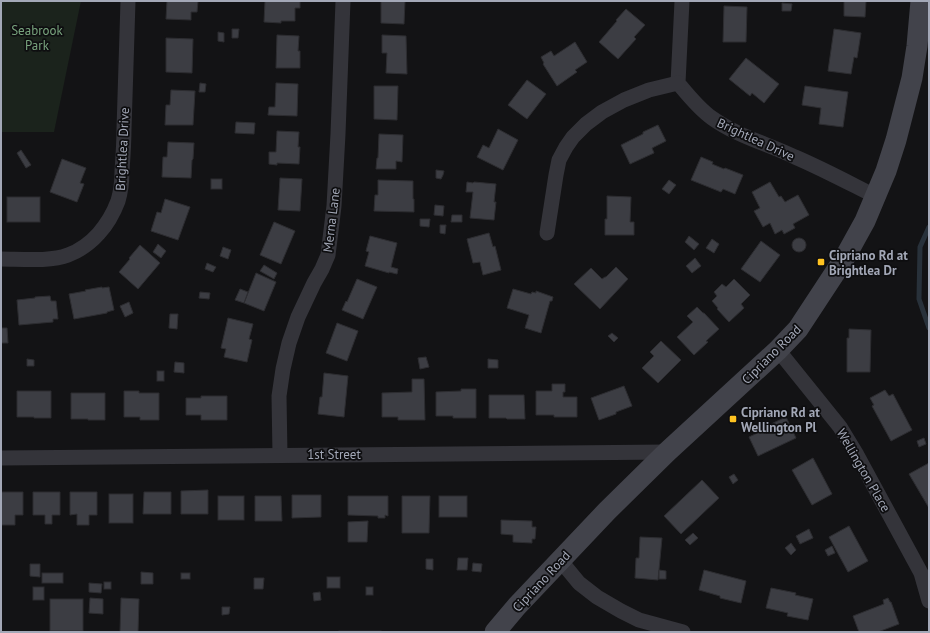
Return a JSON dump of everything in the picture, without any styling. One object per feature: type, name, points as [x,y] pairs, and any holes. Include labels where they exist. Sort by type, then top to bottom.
[{"type":"street","name":"Brightlea Drive","points":[[1,259],[58,258],[68,255],[87,245],[96,238],[111,217],[121,191],[128,1]]},
{"type":"street","name":"Merna Lane","points":[[280,455],[280,396],[283,369],[289,343],[298,317],[328,255],[335,192],[343,1]]},
{"type":"street","points":[[547,233],[559,160],[573,137],[586,124],[602,112],[624,100],[649,90],[678,83],[682,1]]},
{"type":"street","name":"Cipriano Road","points":[[495,632],[517,606],[607,511],[667,452],[778,350],[798,329],[844,259],[865,221],[875,196],[896,140],[907,101],[917,46],[922,1]]},
{"type":"street","name":"Brightlea Drive","points":[[678,83],[702,110],[711,118],[728,128],[795,157],[875,196]]},
{"type":"street","name":"Wellington Place","points":[[778,350],[840,427],[857,455],[921,573],[929,601]]},
{"type":"street","name":"1st Street","points":[[1,458],[667,452]]},
{"type":"street","points":[[560,560],[579,583],[597,597],[622,612],[639,620],[683,632]]},
{"type":"green space","name":"Seabrook Park","points":[[1,1],[81,1],[54,132],[1,132]]},
{"type":"building","points":[[167,1],[198,1],[197,12],[191,12],[191,20],[166,19]]},
{"type":"building","points":[[265,1],[300,1],[300,8],[295,8],[295,21],[281,21],[281,23],[264,22]]},
{"type":"building","points":[[381,1],[405,1],[404,24],[381,23]]},
{"type":"building","points":[[844,1],[866,1],[865,17],[844,16]]},
{"type":"building","points":[[782,3],[792,4],[791,11],[782,11]]},
{"type":"building","points":[[724,6],[747,7],[746,42],[723,42]]},
{"type":"building","points":[[626,9],[645,25],[634,37],[636,39],[618,59],[599,42]]},
{"type":"building","points":[[232,29],[239,29],[238,38],[232,38]]},
{"type":"building","points":[[834,29],[861,33],[857,58],[854,57],[851,74],[828,71]]},
{"type":"building","points":[[218,32],[224,33],[224,42],[218,41]]},
{"type":"building","points":[[277,35],[299,36],[298,51],[300,51],[300,68],[276,68]]},
{"type":"building","points":[[382,35],[406,36],[407,74],[386,73],[387,53],[382,53]]},
{"type":"building","points":[[166,38],[193,39],[192,73],[166,72]]},
{"type":"building","points":[[575,42],[587,62],[575,70],[577,72],[557,86],[543,64],[544,63],[541,57],[551,51],[554,56]]},
{"type":"building","points":[[746,58],[779,84],[764,103],[752,93],[750,96],[729,79]]},
{"type":"building","points":[[527,80],[546,94],[527,119],[508,105]]},
{"type":"building","points":[[200,83],[206,84],[205,92],[199,92]]},
{"type":"building","points":[[276,83],[298,84],[297,116],[268,115],[269,107],[275,107]]},
{"type":"building","points":[[374,86],[398,86],[397,120],[374,119]]},
{"type":"building","points":[[805,86],[848,92],[843,127],[819,124],[821,108],[802,105]]},
{"type":"building","points":[[171,90],[195,91],[193,125],[165,125],[166,105],[170,105]]},
{"type":"building","points":[[236,122],[255,123],[254,134],[235,133]]},
{"type":"building","points":[[658,125],[666,141],[652,148],[654,153],[630,164],[621,145]]},
{"type":"building","points":[[498,129],[518,140],[503,170],[477,157],[483,145],[489,148]]},
{"type":"building","points":[[277,131],[299,132],[299,164],[269,164],[269,152],[276,152]]},
{"type":"building","points":[[379,134],[403,135],[402,162],[396,161],[396,169],[376,169]]},
{"type":"building","points":[[168,142],[194,143],[191,178],[162,177],[163,157],[167,157]]},
{"type":"building","points":[[21,150],[31,165],[26,168],[17,153]]},
{"type":"building","points":[[701,157],[713,162],[712,164],[743,175],[735,194],[723,189],[721,192],[691,180]]},
{"type":"building","points":[[62,159],[86,168],[80,183],[84,184],[77,202],[50,192]]},
{"type":"building","points":[[436,170],[444,171],[441,179],[436,178]]},
{"type":"building","points":[[280,178],[302,179],[300,211],[278,210]]},
{"type":"building","points":[[211,179],[222,179],[222,189],[211,189]]},
{"type":"building","points":[[378,180],[413,181],[414,212],[374,211],[375,195],[378,195]]},
{"type":"building","points":[[669,180],[676,185],[669,194],[662,189]]},
{"type":"building","points":[[467,182],[496,184],[494,220],[470,218],[473,192],[466,192]]},
{"type":"building","points":[[770,182],[779,197],[781,196],[785,202],[798,195],[809,215],[793,224],[795,228],[784,234],[782,230],[775,234],[770,223],[763,227],[754,211],[760,208],[752,192]]},
{"type":"building","points":[[607,196],[631,197],[630,222],[634,222],[634,235],[605,235]]},
{"type":"building","points":[[7,197],[40,197],[40,222],[7,222]]},
{"type":"building","points":[[165,199],[190,207],[178,240],[151,231],[157,212],[161,213]]},
{"type":"building","points":[[435,205],[444,206],[443,216],[434,215]]},
{"type":"building","points":[[452,215],[462,215],[462,222],[451,222]]},
{"type":"building","points":[[420,219],[430,219],[429,227],[420,226]]},
{"type":"building","points":[[274,222],[295,231],[281,264],[260,255]]},
{"type":"building","points":[[440,225],[446,225],[445,234],[440,233]]},
{"type":"building","points":[[489,233],[493,247],[495,246],[501,270],[483,275],[480,262],[473,263],[467,239]]},
{"type":"building","points":[[370,236],[397,243],[391,267],[398,269],[397,274],[365,266],[369,252],[366,251]]},
{"type":"building","points":[[689,236],[699,244],[694,250],[685,242]]},
{"type":"building","points":[[799,238],[804,240],[806,245],[804,250],[799,252],[794,250],[792,245],[794,240]]},
{"type":"building","points":[[712,239],[719,244],[714,253],[706,248]]},
{"type":"building","points":[[761,241],[780,255],[760,282],[741,269]]},
{"type":"building","points":[[158,244],[166,251],[161,258],[153,252]]},
{"type":"building","points":[[140,245],[160,263],[138,289],[119,272]]},
{"type":"building","points":[[223,247],[231,250],[228,259],[220,256]]},
{"type":"building","points":[[695,258],[701,266],[692,273],[686,266]]},
{"type":"building","points":[[207,263],[216,267],[213,272],[205,269]]},
{"type":"building","points":[[264,265],[277,273],[274,279],[260,271]]},
{"type":"building","points":[[616,267],[628,279],[600,309],[574,284],[591,268],[602,279]]},
{"type":"building","points":[[256,273],[276,282],[264,311],[244,303]]},
{"type":"building","points":[[357,279],[377,287],[363,319],[342,310]]},
{"type":"building","points":[[734,279],[750,295],[741,304],[744,308],[729,322],[712,301],[717,296],[714,292],[722,284],[726,287]]},
{"type":"building","points":[[102,287],[109,287],[114,310],[107,313],[74,319],[69,294]]},
{"type":"building","points":[[240,289],[248,292],[244,303],[235,300]]},
{"type":"building","points":[[513,289],[531,294],[532,292],[536,293],[536,291],[553,297],[552,301],[550,301],[541,333],[525,328],[529,315],[507,308]]},
{"type":"building","points":[[200,292],[210,293],[209,299],[199,298]]},
{"type":"building","points":[[50,296],[51,301],[56,301],[58,319],[53,319],[53,322],[19,325],[17,300]]},
{"type":"building","points":[[129,302],[133,313],[125,317],[120,306]]},
{"type":"building","points":[[697,307],[719,329],[694,355],[677,337],[693,322],[687,316]]},
{"type":"building","points":[[170,314],[178,314],[177,329],[169,328]]},
{"type":"building","points":[[228,318],[253,324],[249,339],[252,340],[247,362],[224,357],[226,349],[221,348]]},
{"type":"building","points":[[337,323],[358,331],[347,361],[326,353]]},
{"type":"building","points":[[1,328],[7,328],[8,343],[1,343]]},
{"type":"building","points":[[849,329],[871,330],[870,372],[847,372],[847,338],[849,338]]},
{"type":"building","points":[[612,333],[618,338],[614,342],[608,336]]},
{"type":"building","points":[[661,341],[681,360],[658,383],[642,368],[654,356],[650,352]]},
{"type":"building","points":[[426,357],[429,367],[420,369],[418,358]]},
{"type":"building","points":[[27,359],[34,360],[34,366],[27,366]]},
{"type":"building","points":[[488,359],[498,360],[498,368],[488,368]]},
{"type":"building","points":[[175,362],[184,363],[184,373],[174,372]]},
{"type":"building","points":[[157,371],[164,371],[164,381],[157,381]]},
{"type":"building","points":[[324,373],[348,376],[344,417],[318,414],[320,397],[322,397]]},
{"type":"building","points":[[412,379],[424,379],[425,420],[398,420],[398,417],[382,417],[382,393],[412,392]]},
{"type":"building","points":[[552,384],[565,384],[565,392],[563,392],[563,397],[577,397],[577,417],[536,415],[536,391],[552,391]]},
{"type":"building","points":[[624,386],[632,406],[599,420],[591,398]]},
{"type":"building","points":[[461,389],[476,389],[476,418],[436,416],[436,392],[461,391]]},
{"type":"building","points":[[885,390],[889,396],[893,394],[912,430],[891,441],[872,406],[874,405],[870,398]]},
{"type":"building","points":[[17,391],[51,391],[51,418],[17,417]]},
{"type":"building","points":[[124,391],[159,393],[159,420],[140,420],[140,417],[124,417]]},
{"type":"building","points":[[71,393],[105,393],[105,420],[71,419]]},
{"type":"building","points":[[489,395],[524,395],[525,419],[489,418]]},
{"type":"building","points":[[201,396],[227,396],[227,420],[201,420],[201,415],[186,415],[186,398],[201,398]]},
{"type":"building","points":[[786,417],[796,438],[758,456],[749,437]]},
{"type":"building","points":[[924,438],[926,444],[919,447],[917,441]]},
{"type":"building","points":[[813,458],[832,494],[812,505],[792,470]]},
{"type":"building","points":[[929,463],[929,508],[909,474]]},
{"type":"building","points":[[734,474],[738,480],[733,484],[729,477]]},
{"type":"building","points":[[702,480],[719,498],[681,534],[664,516]]},
{"type":"building","points":[[208,490],[208,514],[181,514],[181,491]]},
{"type":"building","points":[[1,492],[23,492],[23,515],[15,515],[15,525],[1,525]]},
{"type":"building","points":[[33,492],[60,492],[60,515],[52,515],[52,524],[45,524],[45,515],[33,515]]},
{"type":"building","points":[[70,492],[97,492],[97,515],[89,515],[89,525],[77,525],[77,514],[70,515]]},
{"type":"building","points":[[144,492],[171,492],[171,514],[143,514]]},
{"type":"building","points":[[109,494],[133,494],[133,523],[109,523]]},
{"type":"building","points":[[292,495],[321,495],[321,517],[292,518]]},
{"type":"building","points":[[218,496],[244,496],[244,520],[218,520]]},
{"type":"building","points":[[255,496],[281,496],[282,521],[255,521]]},
{"type":"building","points":[[348,496],[388,496],[388,516],[385,515],[385,518],[378,518],[378,516],[348,515]]},
{"type":"building","points":[[402,496],[430,496],[429,533],[402,533]]},
{"type":"building","points":[[439,496],[467,496],[467,517],[439,517]]},
{"type":"building","points":[[501,520],[532,521],[532,527],[536,527],[535,539],[532,539],[532,543],[513,542],[513,535],[501,534]]},
{"type":"building","points":[[368,521],[367,542],[348,542],[348,522]]},
{"type":"building","points":[[849,526],[868,561],[848,572],[829,537]]},
{"type":"building","points":[[809,529],[813,538],[800,544],[796,536]]},
{"type":"building","points":[[693,533],[698,538],[690,545],[685,540]]},
{"type":"building","points":[[640,537],[662,538],[658,580],[635,578],[636,558],[639,558]]},
{"type":"building","points":[[791,543],[796,550],[791,555],[785,548]]},
{"type":"building","points":[[832,546],[835,553],[828,556],[825,550]]},
{"type":"building","points":[[458,558],[468,558],[467,570],[457,570]]},
{"type":"building","points":[[426,559],[433,559],[433,570],[426,569]]},
{"type":"building","points":[[473,563],[482,564],[481,572],[472,571]]},
{"type":"building","points":[[30,564],[40,564],[40,577],[30,576]]},
{"type":"building","points":[[659,570],[666,571],[666,579],[659,579]]},
{"type":"building","points":[[704,570],[746,581],[741,603],[720,598],[720,596],[699,590]]},
{"type":"building","points":[[141,572],[153,573],[153,584],[141,584]]},
{"type":"building","points":[[42,573],[63,573],[63,583],[42,583]]},
{"type":"building","points":[[181,573],[190,573],[190,579],[181,579]]},
{"type":"building","points":[[327,577],[340,577],[340,588],[327,588]]},
{"type":"building","points":[[254,578],[264,578],[263,589],[254,589]]},
{"type":"building","points":[[104,582],[111,582],[111,589],[104,589]]},
{"type":"building","points":[[89,583],[102,584],[101,593],[89,592]]},
{"type":"building","points":[[33,587],[44,587],[44,600],[33,600]]},
{"type":"building","points":[[366,587],[373,587],[373,595],[366,595]]},
{"type":"building","points":[[771,588],[796,593],[795,595],[813,599],[808,620],[787,616],[788,613],[766,608]]},
{"type":"building","points":[[320,592],[321,600],[314,601],[313,593]]},
{"type":"building","points":[[90,598],[103,599],[103,614],[89,613]]},
{"type":"building","points":[[121,598],[139,599],[138,632],[120,632]]},
{"type":"building","points":[[888,598],[891,602],[899,624],[878,632],[859,632],[853,616],[884,604],[883,600]]},
{"type":"building","points":[[50,599],[83,599],[83,631],[50,631]]},
{"type":"building","points":[[222,607],[230,607],[229,614],[222,615]]},
{"type":"building","points":[[381,631],[381,632],[339,632]]},
{"type":"waterway","points":[[929,227],[920,247],[919,299],[929,328]]},
{"type":"place","name":"Cipriano Rd at Brightlea Dr","points":[[821,262]]},
{"type":"place","name":"Cipriano Rd at Wellington Pl","points":[[733,419]]}]
